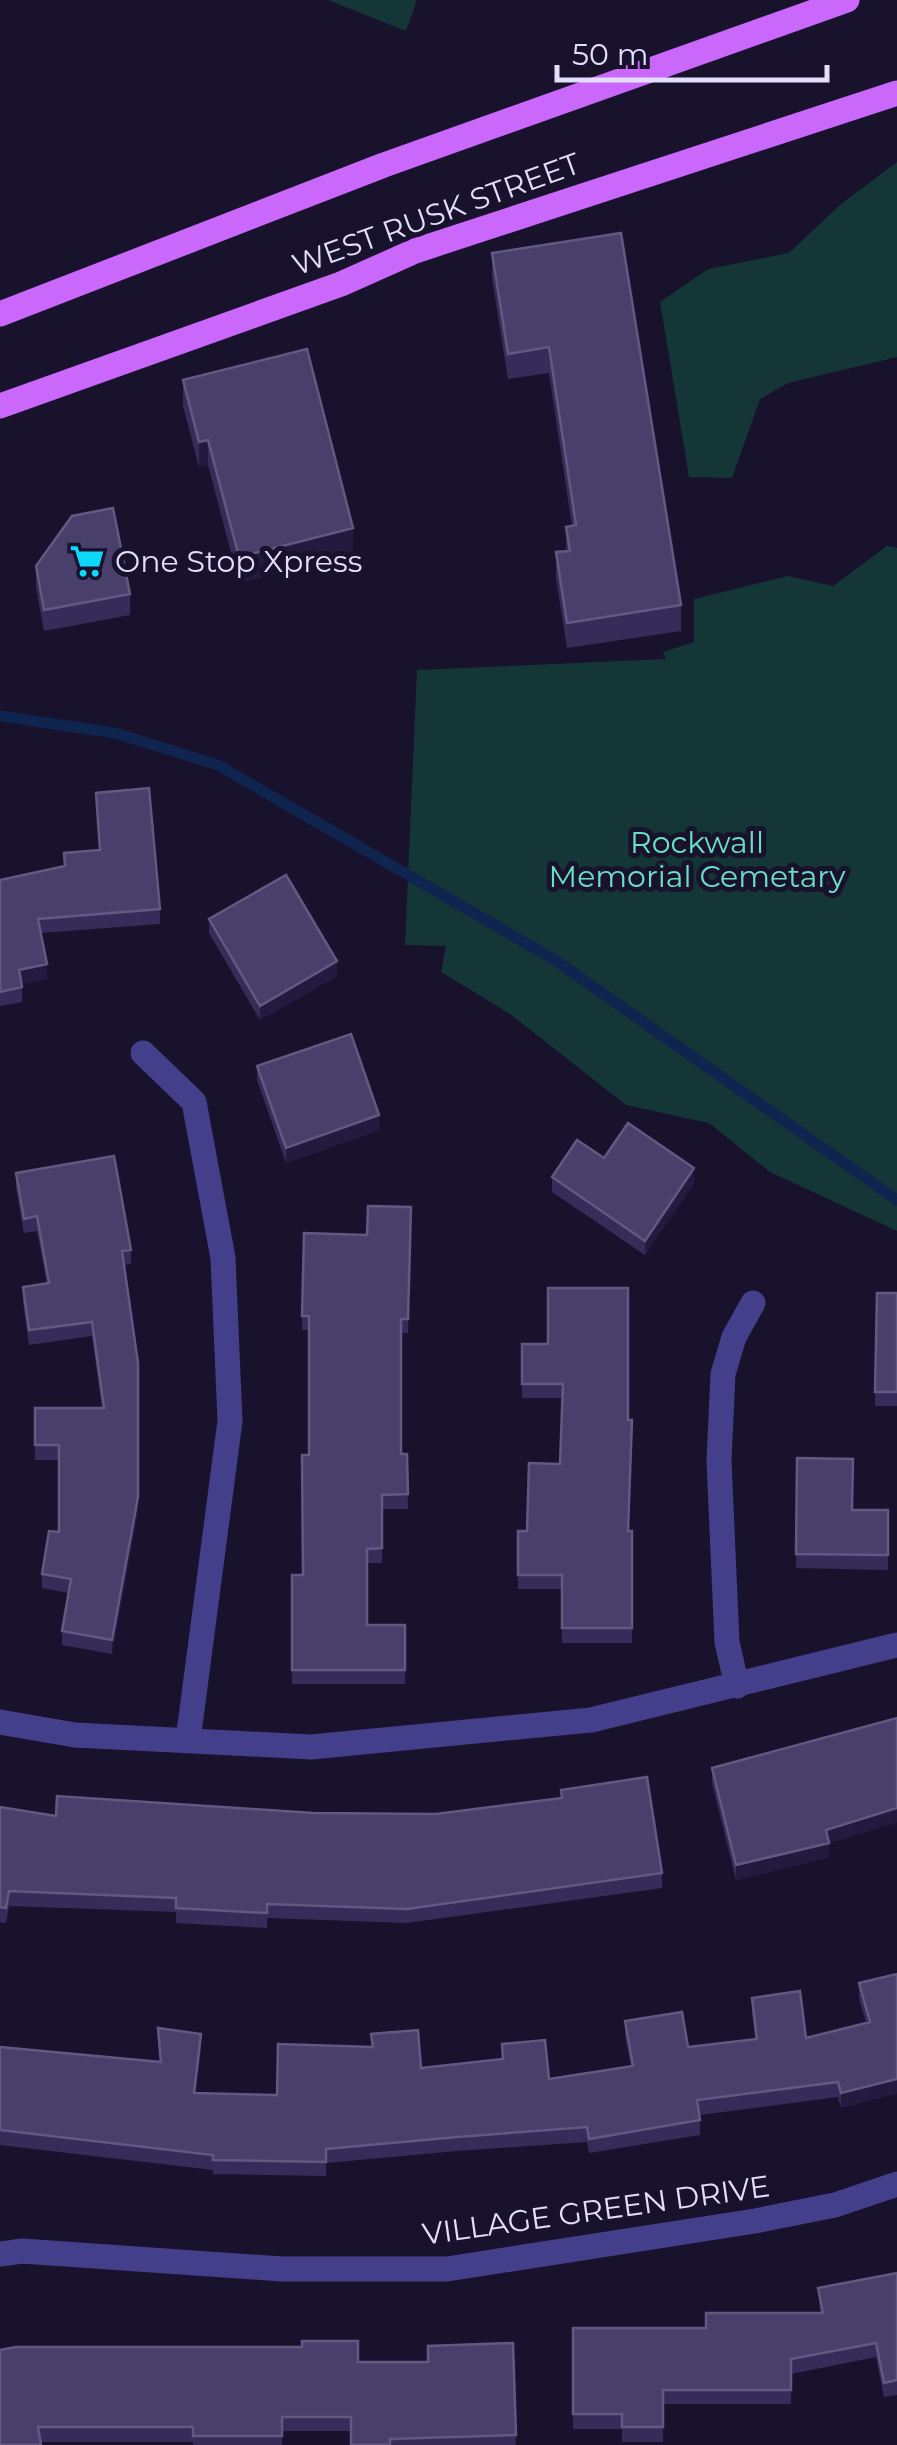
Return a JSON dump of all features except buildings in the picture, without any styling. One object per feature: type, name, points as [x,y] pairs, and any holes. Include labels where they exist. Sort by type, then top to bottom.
[{"type":"main road","name":"WEST RUSK STREET","points":[[0,314],[384,165],[847,0]]},
{"type":"main road","name":"WEST RUSK STREET","points":[[0,406],[341,284],[415,251],[897,93]]},
{"type":"street","points":[[144,1054],[194,1102],[224,1258],[230,1421],[188,1740]]},
{"type":"street","points":[[737,1686],[727,1642],[719,1461],[723,1374],[734,1337],[753,1304]]},
{"type":"street","points":[[0,1722],[76,1735],[312,1747],[591,1720],[897,1645]]},
{"type":"street","name":"VILLAGE GREEN DRIVE","points":[[0,2254],[22,2251],[282,2270],[447,2270],[771,2218],[835,2205],[897,2184]]},
{"type":"green space","points":[[328,0],[417,0],[406,31]]},
{"type":"green space","points":[[897,162],[897,357],[788,383],[760,399],[732,478],[689,477],[660,302],[708,269],[789,253],[841,204]]},
{"type":"green space","name":"Rockwall Memorial Cemetary","points":[[887,546],[897,548],[897,1231],[770,1172],[709,1123],[626,1105],[510,1014],[441,972],[446,946],[405,945],[417,670],[666,659],[663,652],[694,642],[694,599],[788,576],[833,586]]},
{"type":"waterway","points":[[0,716],[115,733],[218,765],[555,960],[897,1200]]},
{"type":"place","name":"One Stop Xpress","points":[[87,561]]}]
